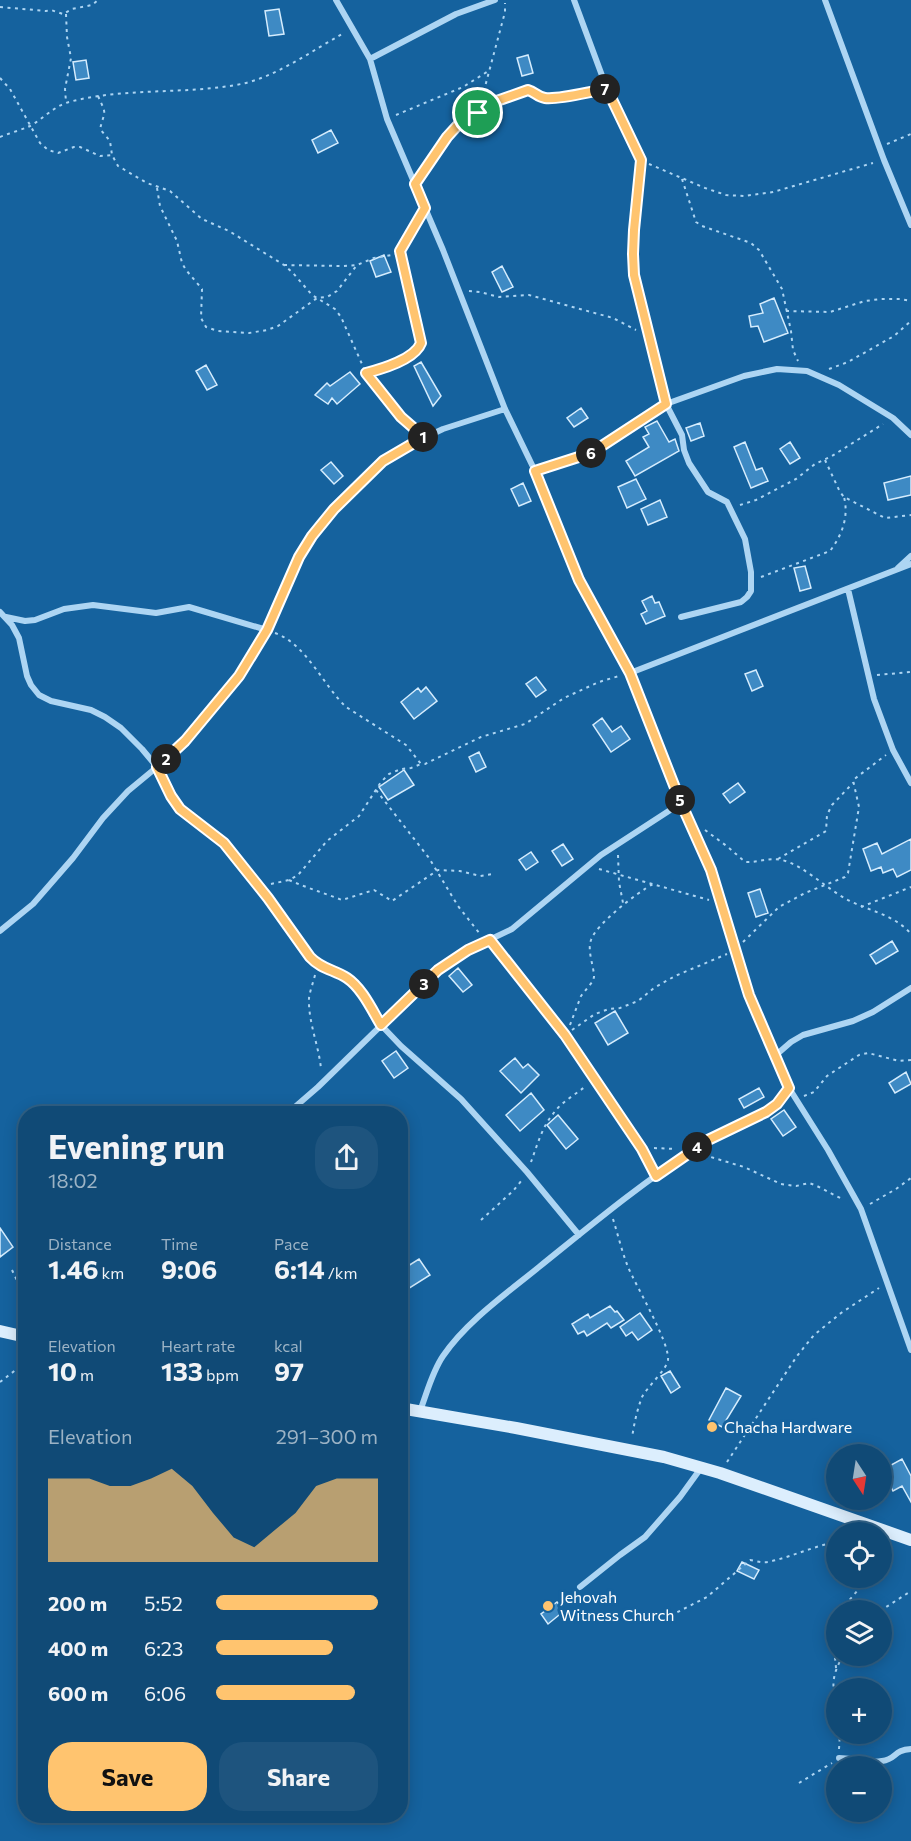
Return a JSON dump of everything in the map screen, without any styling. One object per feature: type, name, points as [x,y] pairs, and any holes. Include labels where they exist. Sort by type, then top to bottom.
[{"type":"street","points":[[336,0],[370,59],[387,119],[459,291],[505,409],[535,471],[579,580],[630,673],[681,803],[711,870],[749,995],[789,1088],[828,1150],[861,1209],[911,1350]]},
{"type":"street","points":[[370,59],[456,14],[495,0]]},
{"type":"street","points":[[574,0],[607,89],[641,160],[633,254],[634,275],[666,404],[682,435],[689,463],[696,476],[708,492],[728,502],[745,539],[751,580],[751,591],[747,597],[741,602],[681,617]]},
{"type":"street","points":[[825,0],[879,147],[911,225]]},
{"type":"street","points":[[535,471],[591,453],[666,404],[723,382],[777,369],[807,371],[819,375],[893,418],[911,435]]},
{"type":"street","points":[[0,931],[33,904],[73,858],[103,818],[128,791],[185,741],[239,676],[267,630],[299,557],[312,536],[334,509],[383,461],[424,437],[464,421],[505,409]]},
{"type":"street","points":[[895,571],[911,556]]},
{"type":"street","points":[[630,673],[911,564]]},
{"type":"street","points":[[848,590],[882,724],[911,783]]},
{"type":"street","points":[[3,614],[25,621],[64,609],[93,605],[156,613],[189,606],[267,630]]},
{"type":"street","points":[[3,614],[19,638],[27,676],[39,695],[51,701],[91,710],[121,728],[157,767],[180,809],[224,843],[256,882],[317,965],[348,979],[355,985],[381,1025],[461,1100],[527,1172],[579,1235]]},
{"type":"street","points":[[296,1106],[438,970],[468,950],[512,929],[588,866],[681,803]]},
{"type":"street","points":[[490,940],[565,1035],[642,1149],[656,1176]]},
{"type":"street","points":[[776,1055],[802,1035],[853,1021],[873,1012],[911,988]]},
{"type":"street","points":[[420,1411],[442,1357],[457,1338],[490,1308],[656,1176],[708,1140],[766,1112],[777,1104],[789,1088]]},
{"type":"street","points":[[0,1331],[18,1336]]},
{"type":"street","points":[[408,1409],[664,1456],[720,1473],[911,1540]]},
{"type":"street","points":[[580,1587],[645,1538],[702,1467]]},
{"type":"street","points":[[892,1758],[901,1750],[911,1749]]},
{"type":"path","points":[[66,14],[72,9],[93,5],[98,0]]},
{"type":"path","points":[[478,113],[505,12],[505,0]]},
{"type":"path","points":[[0,7],[51,10],[66,14]]},
{"type":"path","points":[[66,14],[71,58],[65,89],[66,102]]},
{"type":"path","points":[[0,137],[32,125],[66,102],[143,91],[243,84],[268,75],[352,29]]},
{"type":"path","points":[[387,119],[453,92],[490,70]]},
{"type":"path","points":[[0,78],[10,89],[40,143],[54,153],[80,147],[100,156],[112,155]]},
{"type":"path","points":[[415,184],[452,132],[494,102],[528,90],[537,96],[550,98],[607,89]]},
{"type":"path","points":[[98,96],[105,111],[100,129],[110,141],[112,155],[118,166],[157,187],[170,190],[202,219],[229,231],[284,265],[303,286],[335,309],[341,317],[366,373],[401,417],[424,437]]},
{"type":"path","points":[[879,147],[911,134]]},
{"type":"path","points":[[641,160],[682,179],[726,195],[744,196],[773,192],[884,160]]},
{"type":"path","points":[[682,179],[696,222],[751,243],[759,250],[782,289],[793,350],[796,359],[807,371]]},
{"type":"path","points":[[157,187],[160,206],[177,242],[182,263],[202,289],[201,318],[206,327],[218,331],[249,333],[278,326],[317,298],[327,297],[337,291],[357,265]]},
{"type":"path","points":[[284,265],[326,267],[357,265],[374,258],[390,256],[400,251],[425,208]]},
{"type":"path","points":[[366,373],[389,367],[416,351],[421,343],[400,251]]},
{"type":"path","points":[[459,291],[480,292],[499,297],[529,295],[613,318],[649,337]]},
{"type":"path","points":[[786,311],[830,312],[865,301],[900,298],[911,301]]},
{"type":"path","points":[[819,375],[830,368],[848,362],[894,336],[911,321]]},
{"type":"path","points":[[731,508],[756,500],[796,479],[810,468],[893,418]]},
{"type":"path","points":[[751,580],[830,551],[837,542],[843,530],[847,507],[825,460]]},
{"type":"path","points":[[844,497],[885,518],[911,515]]},
{"type":"path","points":[[267,630],[280,635],[294,645],[319,671],[346,707],[406,745],[421,764]]},
{"type":"path","points":[[868,675],[911,672]]},
{"type":"path","points":[[256,882],[270,884],[290,880],[298,875],[327,841],[359,816],[389,774],[401,768],[425,764],[481,737],[525,724],[564,698],[584,688],[630,673]]},
{"type":"path","points":[[778,859],[826,831],[827,815],[832,805],[857,776],[893,750]]},
{"type":"path","points":[[653,884],[623,905],[600,927],[591,940],[594,977],[575,1009],[568,1033],[595,1014],[638,1001],[654,988],[675,976],[735,951],[778,907],[845,877],[848,873],[859,807],[853,783]]},
{"type":"path","points":[[376,790],[438,870],[458,906],[474,928],[490,940]]},
{"type":"path","points":[[687,815],[745,862],[769,858],[784,861],[861,907],[886,915],[911,934]]},
{"type":"path","points":[[618,844],[618,875],[623,905]]},
{"type":"path","points":[[588,866],[721,904]]},
{"type":"path","points":[[290,880],[342,900],[375,890],[392,901],[438,870],[460,871],[480,876],[494,874]]},
{"type":"path","points":[[861,907],[911,886]]},
{"type":"path","points":[[317,965],[309,996],[309,1010],[320,1054],[321,1073],[318,1087]]},
{"type":"path","points":[[796,1098],[814,1092],[827,1076],[859,1055],[868,1053],[899,1061],[911,1059]]},
{"type":"path","points":[[481,1220],[513,1191],[527,1172],[546,1123],[553,1113],[596,1080]]},
{"type":"path","points":[[642,1149],[668,1148],[691,1151],[744,1167],[780,1184],[796,1186],[809,1183],[861,1209],[911,1178]]},
{"type":"path","points":[[611,1210],[627,1266],[661,1335],[669,1358],[667,1365],[642,1397],[630,1450]]},
{"type":"path","points":[[12,1270],[18,1282]]},
{"type":"path","points":[[720,1473],[791,1365],[814,1335],[886,1283]]},
{"type":"path","points":[[0,1382],[18,1368]]},
{"type":"path","points":[[664,1619],[707,1597],[750,1560],[768,1562],[826,1544]]},
{"type":"path","points":[[849,1600],[859,1588]]},
{"type":"path","points":[[892,1603],[911,1591]]},
{"type":"path","points":[[835,1678],[836,1668]]},
{"type":"path","points":[[799,1783],[826,1766]]},
{"type":"building","points":[[279,9],[284,34],[269,36],[265,11]]},
{"type":"building","points":[[528,55],[533,73],[522,76],[517,58]]},
{"type":"building","points":[[86,60],[89,78],[76,80],[73,62]]},
{"type":"building","points":[[331,130],[338,143],[318,153],[312,140]]},
{"type":"building","points":[[384,255],[391,272],[376,277],[370,261]]},
{"type":"building","points":[[502,266],[513,287],[502,292],[492,272]]},
{"type":"building","points":[[774,298],[788,333],[764,342],[758,326],[751,327],[749,316],[763,313],[760,304]]},
{"type":"building","points":[[421,362],[441,396],[433,406],[414,366]]},
{"type":"building","points":[[206,365],[217,385],[207,390],[196,371]]},
{"type":"building","points":[[350,372],[360,384],[337,404],[332,398],[328,404],[315,395],[327,383],[330,386]]},
{"type":"building","points":[[581,408],[588,418],[574,427],[567,418]]},
{"type":"building","points":[[657,421],[669,442],[675,439],[679,451],[635,476],[626,461],[649,447],[643,437],[649,434],[645,427]]},
{"type":"building","points":[[700,423],[704,436],[691,441],[686,428]]},
{"type":"building","points":[[745,442],[756,470],[762,468],[768,481],[751,488],[734,447]]},
{"type":"building","points":[[790,442],[800,458],[790,464],[780,449]]},
{"type":"building","points":[[331,462],[343,476],[334,484],[321,470]]},
{"type":"building","points":[[911,476],[911,495],[888,500],[884,483]]},
{"type":"building","points":[[636,479],[646,499],[627,508],[618,487]]},
{"type":"building","points":[[523,483],[531,501],[519,506],[511,489]]},
{"type":"building","points":[[660,500],[667,517],[648,525],[641,509]]},
{"type":"building","points":[[805,566],[811,588],[800,591],[794,568]]},
{"type":"building","points":[[652,596],[655,603],[659,602],[665,616],[646,624],[641,614],[647,611],[642,601]]},
{"type":"building","points":[[756,670],[763,686],[752,691],[745,674]]},
{"type":"building","points":[[536,677],[546,690],[536,697],[526,684]]},
{"type":"building","points":[[426,687],[437,701],[414,719],[401,702],[418,688],[421,692]]},
{"type":"building","points":[[602,718],[612,732],[621,726],[630,739],[611,752],[593,725]]},
{"type":"building","points":[[479,752],[486,767],[476,772],[469,757]]},
{"type":"building","points":[[404,770],[414,785],[388,800],[379,787]]},
{"type":"building","points":[[738,783],[745,792],[730,803],[723,794]]},
{"type":"building","points":[[911,839],[911,870],[897,877],[893,869],[883,873],[881,867],[871,871],[863,849],[877,843],[882,854]]},
{"type":"building","points":[[563,844],[573,859],[562,866],[552,851]]},
{"type":"building","points":[[531,852],[538,862],[526,870],[519,860]]},
{"type":"building","points":[[760,889],[768,913],[756,917],[748,893]]},
{"type":"building","points":[[892,941],[898,951],[876,964],[870,955]]},
{"type":"building","points":[[458,968],[472,985],[463,992],[449,976]]},
{"type":"building","points":[[615,1011],[628,1033],[608,1045],[595,1023]]},
{"type":"building","points":[[396,1051],[408,1068],[394,1078],[382,1061]]},
{"type":"building","points":[[515,1058],[523,1068],[528,1064],[539,1075],[521,1093],[500,1071]]},
{"type":"building","points":[[906,1072],[911,1084],[895,1093],[889,1083]]},
{"type":"building","points":[[759,1088],[764,1097],[744,1108],[739,1099]]},
{"type":"building","points":[[531,1093],[544,1110],[520,1131],[506,1115]]},
{"type":"building","points":[[784,1110],[796,1127],[783,1136],[771,1119]]},
{"type":"building","points":[[558,1115],[578,1139],[566,1149],[547,1125]]},
{"type":"building","points":[[0,1228],[13,1247],[0,1257]]},
{"type":"building","points":[[419,1259],[430,1275],[408,1289],[408,1266]]},
{"type":"building","points":[[610,1306],[624,1320],[611,1328],[607,1323],[587,1336],[584,1331],[578,1334],[572,1324],[588,1314],[590,1318]]},
{"type":"building","points":[[640,1313],[652,1330],[638,1340],[632,1332],[626,1336],[620,1327]]},
{"type":"building","points":[[670,1371],[680,1387],[671,1393],[661,1376]]},
{"type":"building","points":[[726,1388],[741,1396],[722,1427],[709,1420]]},
{"type":"building","points":[[902,1459],[911,1476],[911,1502],[902,1486],[893,1491],[892,1489],[892,1464]]},
{"type":"building","points":[[742,1562],[759,1570],[754,1579],[737,1571]]},
{"type":"building","points":[[557,1602],[564,1611],[548,1624],[541,1614]]},
{"type":"place","name":"Chacha Hardware","points":[[712,1427]]},
{"type":"place","name":"Jehovah Witness Church","points":[[548,1606]]},
{"type":"route","points":[[607,89],[641,160],[634,230],[634,275],[666,404],[591,453],[535,471],[579,580],[630,673],[681,803],[711,870],[749,995],[789,1088],[777,1104],[766,1112],[708,1140],[656,1176],[642,1149],[565,1035],[490,940],[453,958],[381,1025],[355,985],[340,974],[317,965],[310,957],[256,882],[224,843],[180,809],[157,767],[185,741],[239,676],[267,630],[299,557],[312,536],[348,494],[383,461],[424,437],[401,417],[366,373],[389,367],[420,348],[419,332],[400,251],[425,208],[415,184],[447,137],[457,126],[478,113],[494,102],[528,90],[537,96],[550,98],[607,89]]}]
